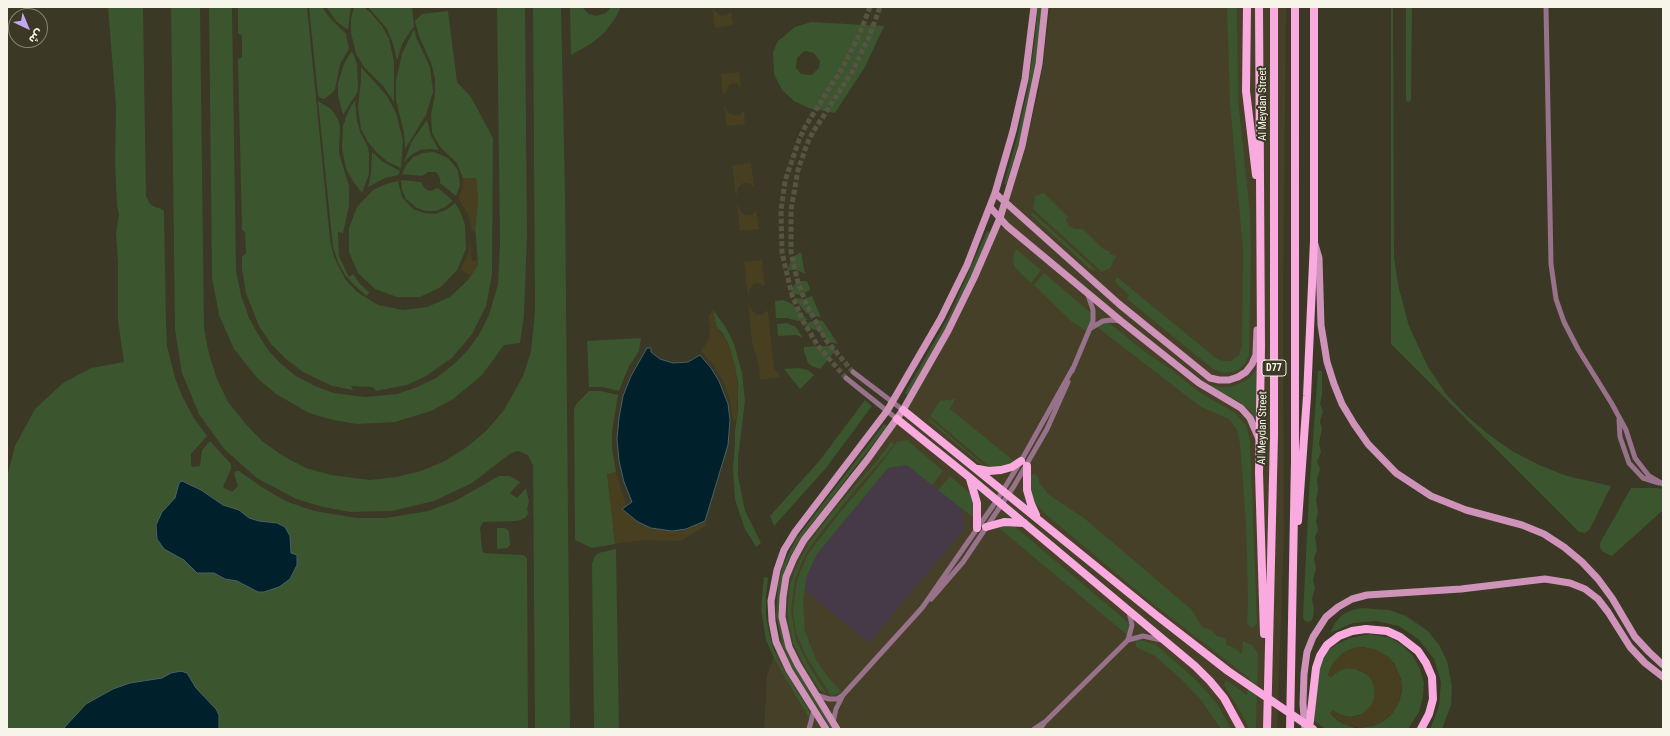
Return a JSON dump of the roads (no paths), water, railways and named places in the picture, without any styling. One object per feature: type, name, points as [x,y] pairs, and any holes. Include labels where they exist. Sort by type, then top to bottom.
[{"type":"main road","points":[[1247,7],[1246,91],[1260,199]]},
{"type":"main road","points":[[1259,7],[1260,493],[1264,626],[1268,675]]},
{"type":"main road","name":"Al Meydan Street","points":[[1268,729],[1274,428],[1274,7]]},
{"type":"main road","name":"D77","points":[[1290,729],[1295,460],[1295,7]]},
{"type":"main road","points":[[1293,545],[1300,504],[1314,241],[1314,7]]},
{"type":"main road","points":[[1314,21],[1319,7]]},
{"type":"main road","points":[[903,410],[1037,517],[1156,615],[1234,675],[1313,729]]},
{"type":"main road","points":[[897,419],[1000,502],[1210,681],[1230,707],[1241,729]]},
{"type":"main road","points":[[977,469],[989,471],[1001,470],[1024,463],[1029,498],[1037,517]]},
{"type":"main road","points":[[969,477],[974,489],[977,503],[977,528]]},
{"type":"main road","points":[[986,527],[1004,522],[1024,523]]},
{"type":"main road","points":[[1309,729],[1316,668],[1323,650],[1332,640],[1352,631],[1366,629],[1386,631],[1400,637],[1412,645],[1422,657],[1429,670],[1433,684],[1433,700],[1429,714],[1421,729]]},
{"type":"street","points":[[826,729],[789,670],[776,642],[771,611],[774,580],[784,550],[795,532],[887,411],[938,324],[954,291],[990,208],[1006,157],[1020,105],[1029,52],[1034,7]]},
{"type":"street","points":[[837,729],[793,656],[786,637],[782,607],[786,577],[804,540],[903,410],[961,305],[1000,218],[1022,146],[1039,64],[1045,7]]},
{"type":"street","points":[[1546,7],[1551,264],[1559,310],[1571,336],[1626,430],[1632,452],[1639,464],[1650,476],[1662,484]]},
{"type":"street","points":[[995,193],[1119,304],[1210,378],[1219,380],[1238,378],[1249,368],[1256,355],[1260,316]]},
{"type":"street","points":[[990,208],[1088,295],[1203,386],[1241,408],[1250,418],[1260,442]]},
{"type":"street","points":[[1314,241],[1319,258],[1321,325],[1327,362],[1342,404],[1368,444],[1396,473],[1431,496],[1466,510],[1522,525],[1544,534],[1564,547],[1582,562],[1598,579],[1612,598],[1635,637],[1663,665]]},
{"type":"street","points":[[833,722],[836,709],[844,695],[956,570],[986,527],[1024,463],[1042,422],[1073,368],[1090,329],[1093,313],[1088,295]]},
{"type":"street","points":[[1090,329],[1103,321],[1121,321]]},
{"type":"street","points":[[853,372],[903,410]]},
{"type":"street","points":[[846,378],[897,419]]},
{"type":"street","points":[[922,608],[977,528],[1000,502]]},
{"type":"street","points":[[1305,729],[1303,704],[1304,674],[1307,652],[1313,637],[1321,623],[1332,612],[1352,599],[1367,595],[1460,589],[1537,579],[1566,581],[1585,590],[1598,600],[1608,612],[1630,647],[1645,663],[1663,677]]},
{"type":"street","points":[[1128,611],[1132,626],[1128,640]]},
{"type":"street","points":[[1040,729],[1044,723],[1128,640],[1148,636],[1165,642]]},
{"type":"street","points":[[816,694],[829,699],[837,699],[844,695]]},
{"type":"street","points":[[809,729],[814,710]]},
{"type":"street","points":[[1034,729],[1044,723]]},
{"type":"water","points":[[647,348],[651,348],[651,352],[660,359],[673,363],[688,362],[700,355],[711,368],[719,381],[728,404],[730,420],[728,445],[705,521],[686,529],[672,531],[651,528],[638,522],[622,509],[632,502],[624,482],[619,461],[617,439],[619,418],[623,396],[631,376]]},
{"type":"water","points":[[182,481],[201,490],[223,505],[239,510],[249,518],[277,523],[285,527],[290,536],[291,553],[297,555],[297,565],[290,579],[279,587],[264,592],[258,592],[237,581],[225,579],[214,573],[197,573],[184,560],[164,549],[157,539],[156,525],[162,512],[175,498],[179,483]]},
{"type":"water","points":[[181,671],[187,673],[196,688],[216,709],[219,715],[219,729],[63,729],[86,704],[113,689],[130,683],[162,678],[171,673]]},
{"type":"tunnel","points":[[846,378],[818,346],[803,321],[792,295],[782,253],[781,210],[785,181],[799,140],[805,127],[843,67],[860,33],[870,7]]},
{"type":"tunnel","points":[[853,372],[826,340],[806,304],[797,279],[791,252],[791,210],[798,170],[807,144],[813,132],[852,72],[869,37],[880,7]]}]
